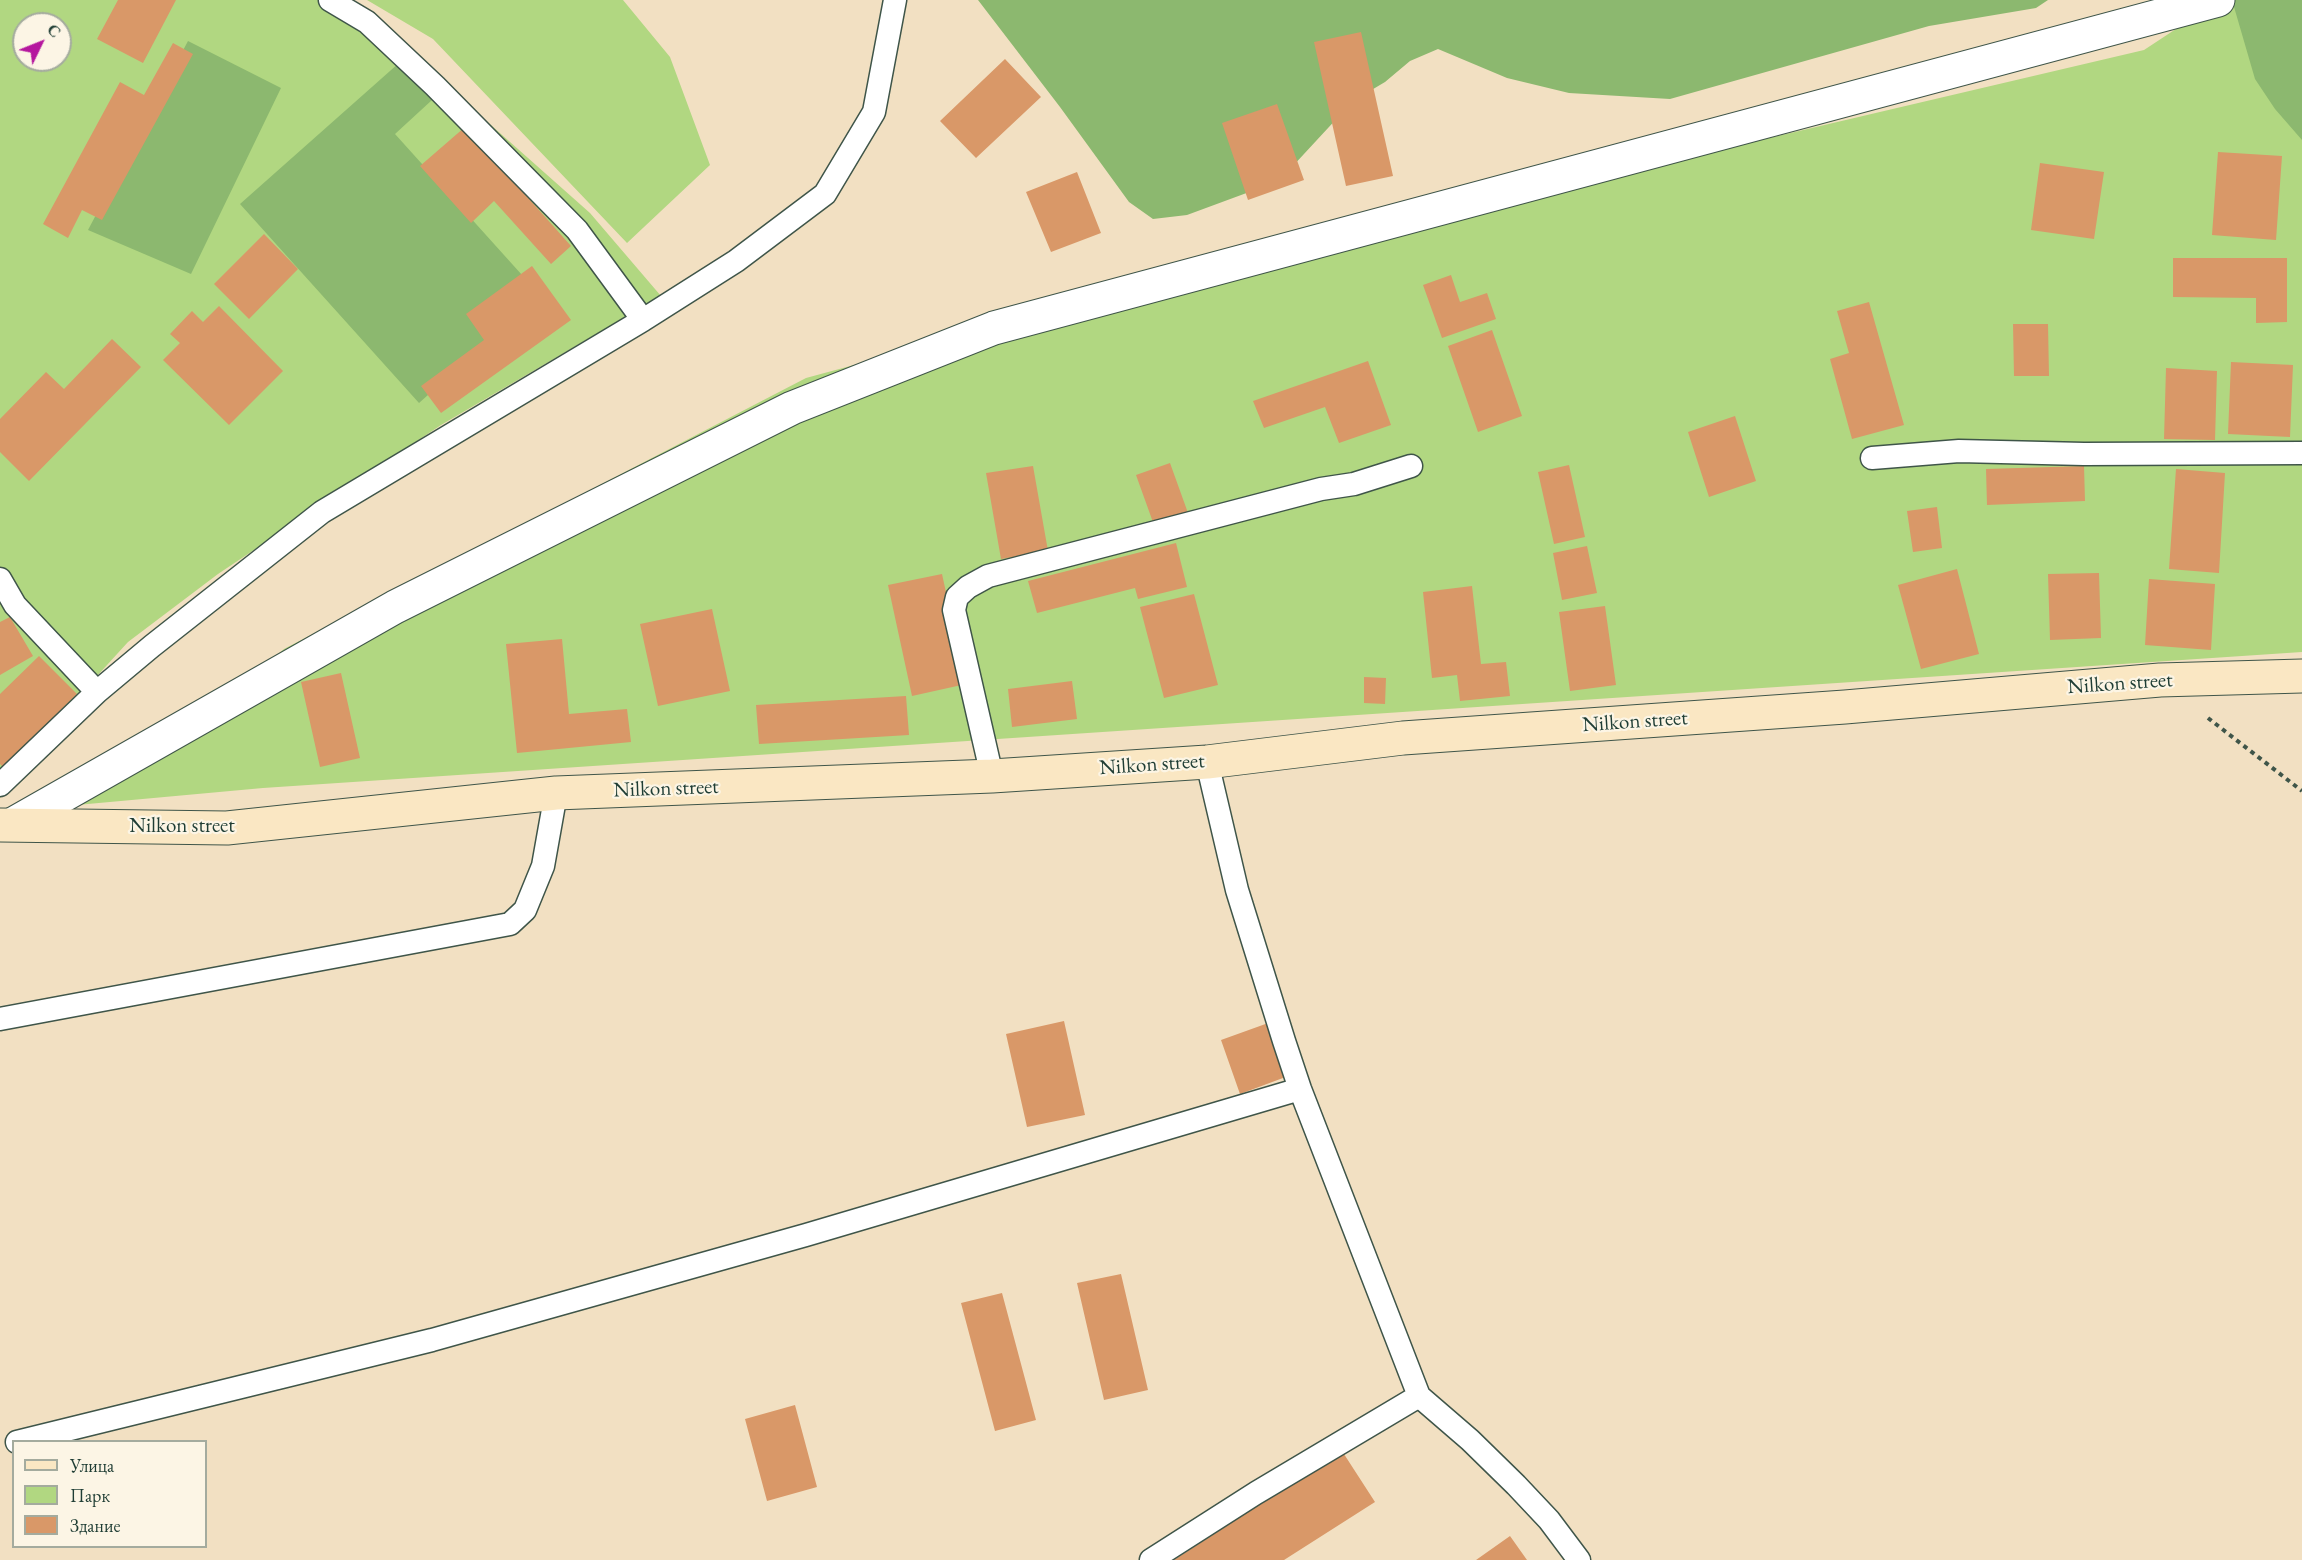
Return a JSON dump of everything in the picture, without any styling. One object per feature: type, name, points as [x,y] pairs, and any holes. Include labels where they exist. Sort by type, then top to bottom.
[{"type":"street","points":[[7,824],[395,607],[792,408],[994,328],[2218,0]]},
{"type":"street","name":"Nilkon street","points":[[7,824],[227,828],[556,793],[992,776],[1207,762],[1403,738],[1845,706],[2160,680],[2302,676]]},
{"type":"lane","points":[[330,0],[367,22],[435,86],[577,230],[643,320]]},
{"type":"lane","points":[[0,785],[97,693],[152,646],[322,512],[643,320],[736,261],[825,194],[874,112],[895,0]]},
{"type":"lane","points":[[1872,458],[1959,451],[2084,454],[2302,453]]},
{"type":"lane","points":[[992,776],[954,610],[957,597],[968,587],[988,576],[1321,489],[1354,484],[1411,466]]},
{"type":"lane","points":[[0,579],[15,605],[97,693]]},
{"type":"lane","points":[[1207,762],[1237,890],[1300,1089],[1419,1396],[1470,1440],[1516,1485],[1549,1520],[1579,1560]]},
{"type":"lane","points":[[0,1019],[510,924],[525,910],[540,876],[556,793]]},
{"type":"lane","points":[[23,1440],[432,1340],[806,1235],[1300,1089]]},
{"type":"lane","points":[[1151,1560],[1256,1493],[1419,1396]]},
{"type":"path","points":[[2160,680],[2302,791]]},
{"type":"green space","points":[[0,0],[323,0],[421,63],[590,213],[661,296],[441,425],[218,574],[128,642],[76,699],[0,798]]},
{"type":"green space","points":[[367,0],[623,0],[670,57],[710,165],[627,243],[433,39]]},
{"type":"green space","points":[[978,0],[2048,0],[2036,8],[1929,26],[1670,99],[1569,93],[1507,78],[1438,49],[1410,61],[1385,82],[1353,101],[1279,181],[1187,215],[1153,219],[1129,202]]},
{"type":"green space","points":[[2220,0],[2302,0],[2302,652],[263,788],[66,806],[166,750],[284,649],[806,378],[1194,273],[2144,50]]},
{"type":"green space","points":[[2232,0],[2302,0],[2302,140],[2275,109],[2255,79]]},
{"type":"green space","points":[[188,41],[281,88],[191,274],[88,230]]},
{"type":"green space","points":[[399,63],[432,100],[395,134],[540,295],[419,403],[240,204]]},
{"type":"building","points":[[118,0],[176,0],[143,63],[97,39]]},
{"type":"building","points":[[1361,32],[1393,176],[1346,186],[1314,42]]},
{"type":"building","points":[[173,43],[193,54],[102,220],[82,210],[68,238],[43,224],[120,82],[144,95]]},
{"type":"building","points":[[1005,59],[1041,97],[976,158],[940,121]]},
{"type":"building","points":[[1277,104],[1304,180],[1248,200],[1222,123]]},
{"type":"building","points":[[465,127],[571,246],[551,264],[494,201],[471,223],[420,166]]},
{"type":"building","points":[[2218,152],[2282,156],[2276,240],[2212,235]]},
{"type":"building","points":[[2040,163],[2104,172],[2094,239],[2031,230]]},
{"type":"building","points":[[1077,172],[1101,233],[1051,252],[1026,192]]},
{"type":"building","points":[[264,234],[298,269],[249,319],[214,284]]},
{"type":"building","points":[[2173,258],[2287,258],[2287,322],[2256,323],[2256,298],[2173,297]]},
{"type":"building","points":[[532,266],[571,320],[441,413],[421,386],[484,340],[466,314]]},
{"type":"building","points":[[1451,275],[1460,302],[1487,293],[1496,319],[1442,338],[1423,285]]},
{"type":"building","points":[[1869,302],[1904,425],[1852,439],[1830,359],[1849,353],[1837,311]]},
{"type":"building","points":[[219,306],[283,371],[229,425],[163,360],[180,343],[170,334],[192,311],[203,322]]},
{"type":"building","points":[[2013,324],[2048,324],[2049,376],[2014,376]]},
{"type":"building","points":[[1492,330],[1522,416],[1478,432],[1448,346]]},
{"type":"building","points":[[112,339],[141,367],[29,481],[0,452],[0,419],[46,372],[64,389]]},
{"type":"building","points":[[1368,361],[1391,425],[1339,443],[1325,407],[1264,428],[1253,401]]},
{"type":"building","points":[[2231,362],[2293,365],[2290,437],[2228,434]]},
{"type":"building","points":[[2166,368],[2217,371],[2215,440],[2164,439]]},
{"type":"building","points":[[1735,416],[1756,481],[1709,497],[1688,432]]},
{"type":"building","points":[[1170,463],[1188,513],[1154,525],[1136,475]]},
{"type":"building","points":[[1569,465],[1585,537],[1554,544],[1538,472]]},
{"type":"building","points":[[1033,466],[1048,551],[1001,559],[986,473]]},
{"type":"building","points":[[2084,466],[2085,501],[1987,505],[1986,469]]},
{"type":"building","points":[[2176,469],[2225,473],[2219,573],[2169,569]]},
{"type":"building","points":[[1937,507],[1942,548],[1913,552],[1907,511]]},
{"type":"building","points":[[1176,543],[1187,587],[1138,599],[1135,588],[1037,613],[1028,581]]},
{"type":"building","points":[[1587,546],[1597,593],[1562,600],[1553,553]]},
{"type":"building","points":[[1957,569],[1979,654],[1921,669],[1898,585]]},
{"type":"building","points":[[2099,573],[2101,638],[2050,640],[2048,574]]},
{"type":"building","points":[[942,574],[966,684],[912,696],[888,585]]},
{"type":"building","points":[[2149,579],[2215,584],[2211,650],[2145,645]]},
{"type":"building","points":[[1472,586],[1481,664],[1506,662],[1510,696],[1460,701],[1457,675],[1432,678],[1423,592]]},
{"type":"building","points":[[1194,594],[1218,685],[1164,698],[1140,607]]},
{"type":"building","points":[[1605,606],[1616,685],[1570,691],[1559,612]]},
{"type":"building","points":[[712,609],[730,691],[658,706],[640,624]]},
{"type":"building","points":[[10,617],[33,656],[0,675],[0,622]]},
{"type":"building","points":[[562,639],[569,714],[627,709],[631,742],[517,753],[506,644]]},
{"type":"building","points":[[39,656],[77,694],[3,767],[0,764],[0,694]]},
{"type":"building","points":[[341,673],[360,758],[320,767],[301,682]]},
{"type":"building","points":[[1364,677],[1386,678],[1385,704],[1364,703]]},
{"type":"building","points":[[1072,681],[1077,719],[1012,727],[1008,689]]},
{"type":"building","points":[[906,696],[909,735],[759,744],[756,705]]},
{"type":"building","points":[[1064,1021],[1085,1115],[1027,1127],[1006,1034]]},
{"type":"building","points":[[1271,1022],[1291,1075],[1240,1094],[1221,1040]]},
{"type":"building","points":[[1121,1274],[1148,1390],[1104,1400],[1077,1283]]},
{"type":"building","points":[[1002,1293],[1036,1420],[995,1431],[961,1303]]},
{"type":"building","points":[[795,1405],[817,1487],[767,1501],[745,1419]]},
{"type":"building","points":[[1342,1451],[1375,1502],[1284,1560],[1174,1560]]},
{"type":"building","points":[[1510,1536],[1527,1560],[1476,1560]]}]
